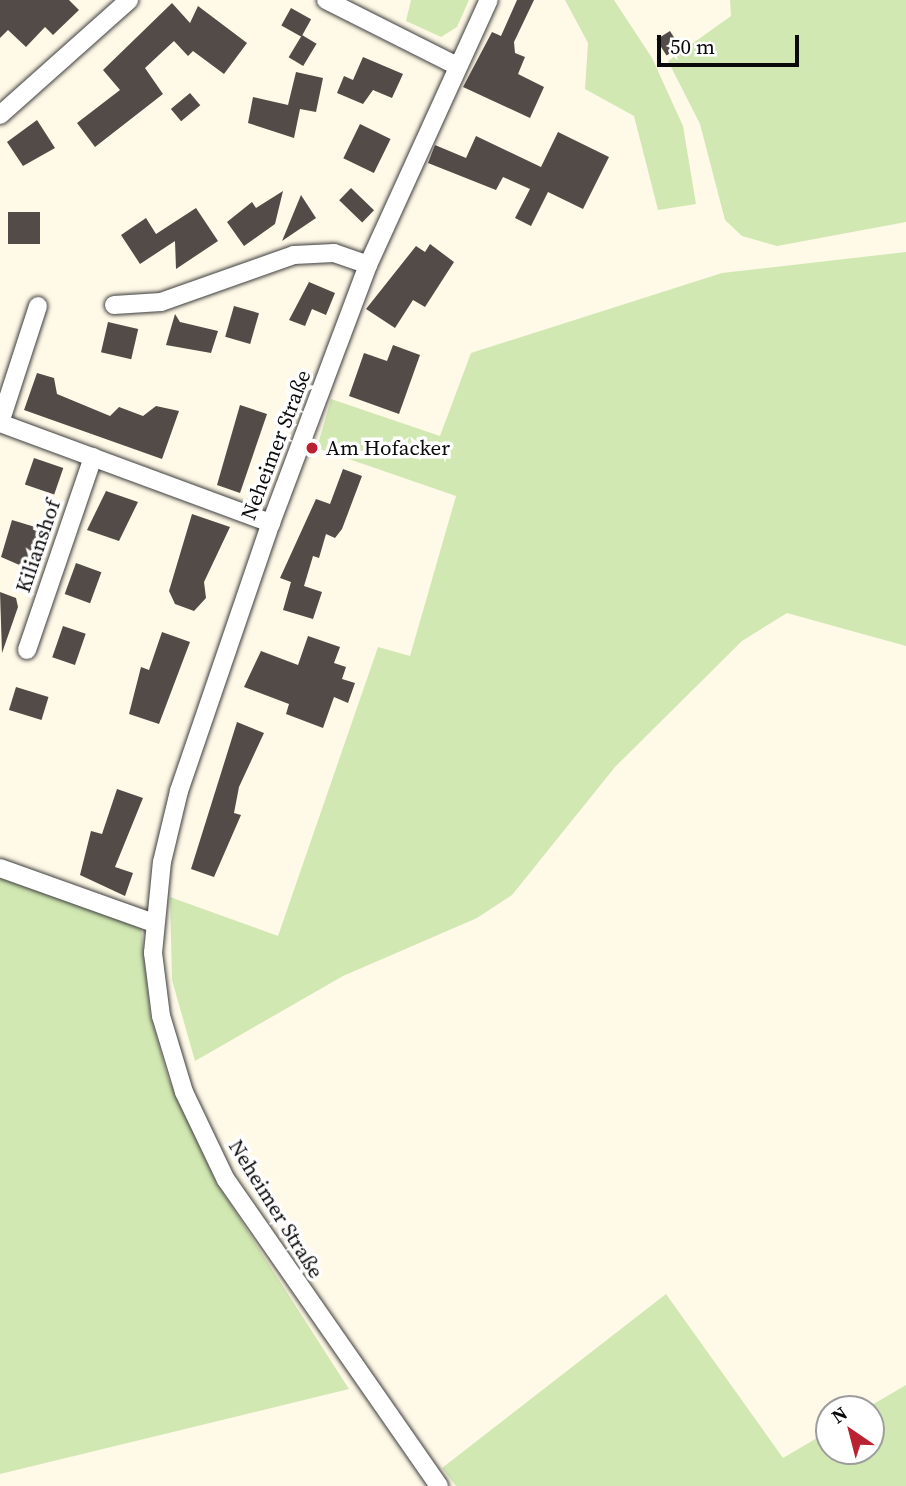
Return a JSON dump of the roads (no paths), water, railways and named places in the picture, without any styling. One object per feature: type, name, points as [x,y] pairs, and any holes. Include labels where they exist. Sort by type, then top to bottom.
[{"type":"street","points":[[0,115],[129,0]]},
{"type":"street","points":[[326,0],[456,65]]},
{"type":"street","name":"Neheimer Straße","points":[[439,1486],[226,1180],[184,1092],[161,1016],[154,923],[179,791],[271,523],[368,265],[456,65],[489,0]]},
{"type":"street","points":[[114,305],[161,302],[293,255],[334,253],[368,265]]},
{"type":"street","points":[[38,306],[0,423],[271,523]]},
{"type":"street","name":"Kilianshof","points":[[27,650],[93,457]]},
{"type":"street","points":[[0,868],[154,923]]},
{"type":"place","name":"Am Hofacker","points":[[312,448]]}]
